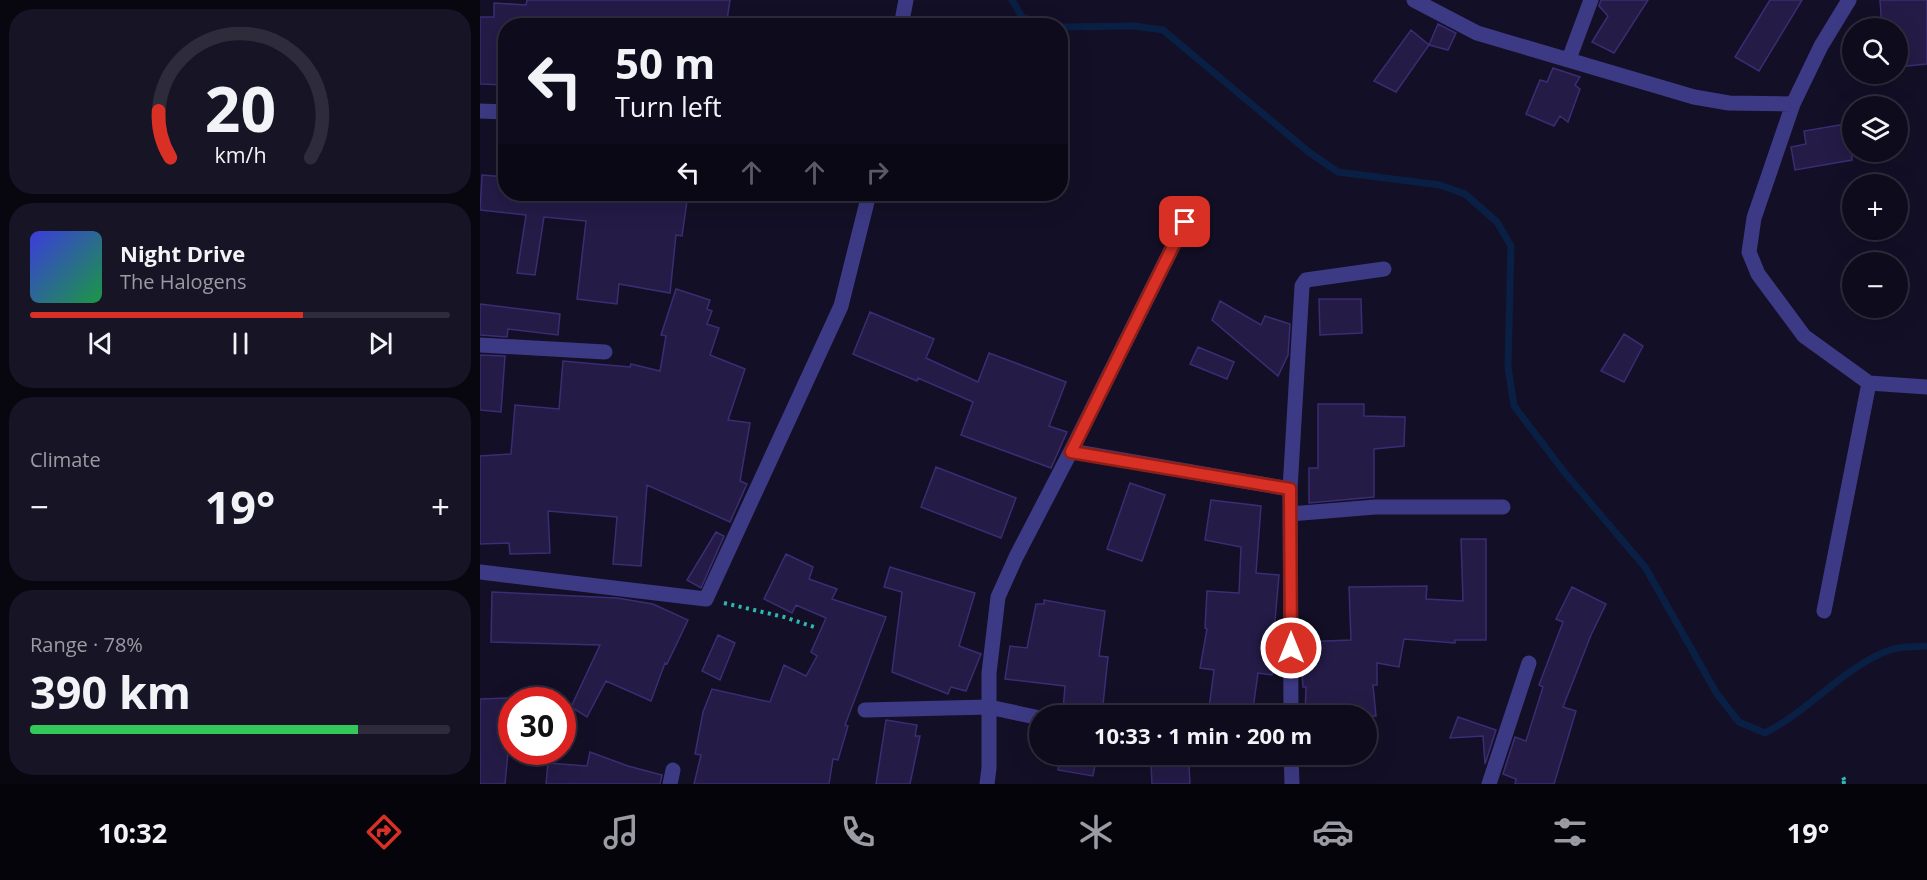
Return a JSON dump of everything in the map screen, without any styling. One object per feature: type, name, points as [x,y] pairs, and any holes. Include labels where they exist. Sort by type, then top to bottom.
[{"type":"street","points":[[903,18],[906,0]]},
{"type":"street","points":[[1414,0],[1477,33],[1694,96],[1729,103],[1792,104]]},
{"type":"street","points":[[1569,59],[1591,0]]},
{"type":"street","points":[[1849,0],[1821,46],[1792,104],[1754,218],[1749,252],[1758,274],[1804,336],[1869,383],[1927,387]]},
{"type":"street","points":[[480,111],[498,112]]},
{"type":"street","points":[[480,572],[706,599],[841,306],[867,201]]},
{"type":"street","points":[[987,784],[989,673],[998,597],[1185,222]]},
{"type":"street","points":[[1291,705],[1290,489],[1302,286],[1306,280],[1384,269]]},
{"type":"street","points":[[480,345],[605,352]]},
{"type":"street","points":[[1824,611],[1869,383]]},
{"type":"street","points":[[1071,452],[1290,489]]},
{"type":"street","points":[[1290,514],[1375,507],[1503,507]]},
{"type":"street","points":[[1489,784],[1529,663]]},
{"type":"street","points":[[865,710],[989,707],[1029,716]]},
{"type":"street","points":[[1291,765],[1292,784]]},
{"type":"path","points":[[706,599],[784,617],[817,628]]},
{"type":"building","points":[[527,0],[730,0],[727,18],[498,18],[498,85],[480,84],[480,17],[494,17],[494,3],[526,5]]},
{"type":"building","points":[[1601,0],[1648,0],[1614,53],[1592,42],[1608,16],[1599,6]]},
{"type":"building","points":[[1770,0],[1802,0],[1759,71],[1735,57]]},
{"type":"building","points":[[1880,0],[1927,0],[1927,64],[1908,66],[1908,18],[1881,18]]},
{"type":"building","points":[[1438,24],[1456,33],[1448,50],[1429,45]]},
{"type":"building","points":[[1411,30],[1429,45],[1396,92],[1374,81]]},
{"type":"building","points":[[1553,68],[1580,77],[1575,85],[1580,89],[1568,122],[1560,116],[1554,126],[1526,114],[1540,80],[1547,82]]},
{"type":"building","points":[[1842,125],[1842,162],[1795,170],[1791,147],[1806,144],[1804,131]]},
{"type":"building","points":[[482,175],[498,176],[498,201],[687,201],[682,236],[676,235],[670,293],[619,284],[617,304],[577,299],[586,221],[544,217],[535,275],[517,273],[526,215],[480,210]]},
{"type":"building","points":[[676,289],[710,300],[707,309],[712,311],[707,324],[719,328],[710,355],[745,369],[728,420],[750,423],[740,481],[747,484],[730,522],[647,485],[641,566],[613,564],[617,517],[548,511],[550,553],[510,554],[509,543],[480,544],[480,456],[511,454],[515,405],[559,409],[563,361],[630,367],[631,364],[660,371],[666,336],[661,335]]},
{"type":"building","points":[[1319,299],[1361,299],[1362,333],[1320,335]]},
{"type":"building","points":[[1220,301],[1261,325],[1265,316],[1290,324],[1288,355],[1278,376],[1212,320]]},
{"type":"building","points":[[480,304],[560,314],[558,335],[508,329],[507,337],[480,335]]},
{"type":"building","points":[[870,312],[934,339],[926,358],[978,382],[989,353],[1066,382],[1049,426],[1067,432],[1051,468],[961,435],[973,402],[918,378],[917,381],[853,354]]},
{"type":"building","points":[[1624,334],[1643,346],[1624,382],[1601,371]]},
{"type":"building","points":[[1198,347],[1234,362],[1227,379],[1190,364]]},
{"type":"building","points":[[480,355],[505,356],[501,412],[480,410]]},
{"type":"building","points":[[1318,404],[1364,404],[1364,416],[1405,417],[1404,446],[1374,449],[1374,497],[1309,503],[1309,468],[1318,468]]},
{"type":"building","points":[[936,467],[1016,498],[1001,538],[921,507]]},
{"type":"building","points":[[1130,483],[1165,495],[1142,561],[1107,549]]},
{"type":"building","points":[[1211,500],[1261,506],[1256,573],[1279,575],[1273,643],[1277,643],[1272,675],[1258,673],[1254,705],[1209,705],[1214,670],[1200,668],[1207,629],[1205,628],[1207,591],[1239,593],[1241,547],[1205,540]]},
{"type":"building","points":[[716,532],[724,536],[701,588],[687,580]]},
{"type":"building","points":[[1461,539],[1486,539],[1486,640],[1455,640],[1455,643],[1404,639],[1399,667],[1377,663],[1377,685],[1373,685],[1375,705],[1305,705],[1306,687],[1303,687],[1300,642],[1351,640],[1349,587],[1427,586],[1426,599],[1463,601]]},
{"type":"building","points":[[786,554],[813,567],[809,579],[837,589],[832,599],[886,617],[845,725],[848,726],[838,760],[833,759],[829,784],[694,784],[701,755],[695,754],[703,712],[712,689],[770,702],[784,665],[806,676],[817,656],[811,652],[826,618],[796,605],[792,613],[764,599]]},
{"type":"building","points":[[890,567],[975,593],[959,646],[981,654],[966,691],[951,687],[948,694],[892,672],[902,592],[884,587]]},
{"type":"building","points":[[1572,587],[1606,604],[1591,635],[1563,707],[1576,711],[1554,784],[1515,784],[1516,779],[1503,774],[1515,737],[1526,741],[1543,687],[1539,685],[1563,622],[1556,619]]},
{"type":"building","points":[[492,592],[617,598],[653,604],[688,620],[667,664],[665,663],[651,701],[606,681],[587,717],[576,710],[576,696],[600,645],[491,642]]},
{"type":"building","points":[[1044,600],[1105,611],[1099,656],[1108,657],[1103,705],[1063,705],[1065,686],[1005,679],[1010,646],[1027,648],[1036,604],[1044,604]]},
{"type":"building","points":[[718,635],[735,643],[720,680],[702,671]]},
{"type":"building","points":[[498,698],[498,765],[507,765],[505,784],[480,784],[480,699]]},
{"type":"building","points":[[1458,717],[1496,730],[1485,764],[1483,736],[1450,738]]},
{"type":"building","points":[[886,720],[917,725],[915,736],[920,736],[910,784],[876,784]]},
{"type":"building","points":[[590,752],[662,775],[660,784],[546,784],[548,765],[587,766]]},
{"type":"building","points":[[1059,765],[1095,765],[1093,776],[1058,770]]},
{"type":"building","points":[[1151,765],[1189,765],[1190,784],[1152,784]]},
{"type":"waterway","points":[[1012,0],[1025,18]]},
{"type":"waterway","points":[[1068,27],[1134,26],[1163,30],[1310,153],[1338,172],[1440,185],[1465,194],[1497,222],[1511,246],[1508,367],[1514,406],[1565,473],[1645,567],[1717,694],[1739,722],[1765,733],[1797,713],[1858,666],[1874,657],[1903,647],[1927,646]]},
{"type":"route","points":[[1185,222],[1071,452],[1290,489],[1291,648]]}]
